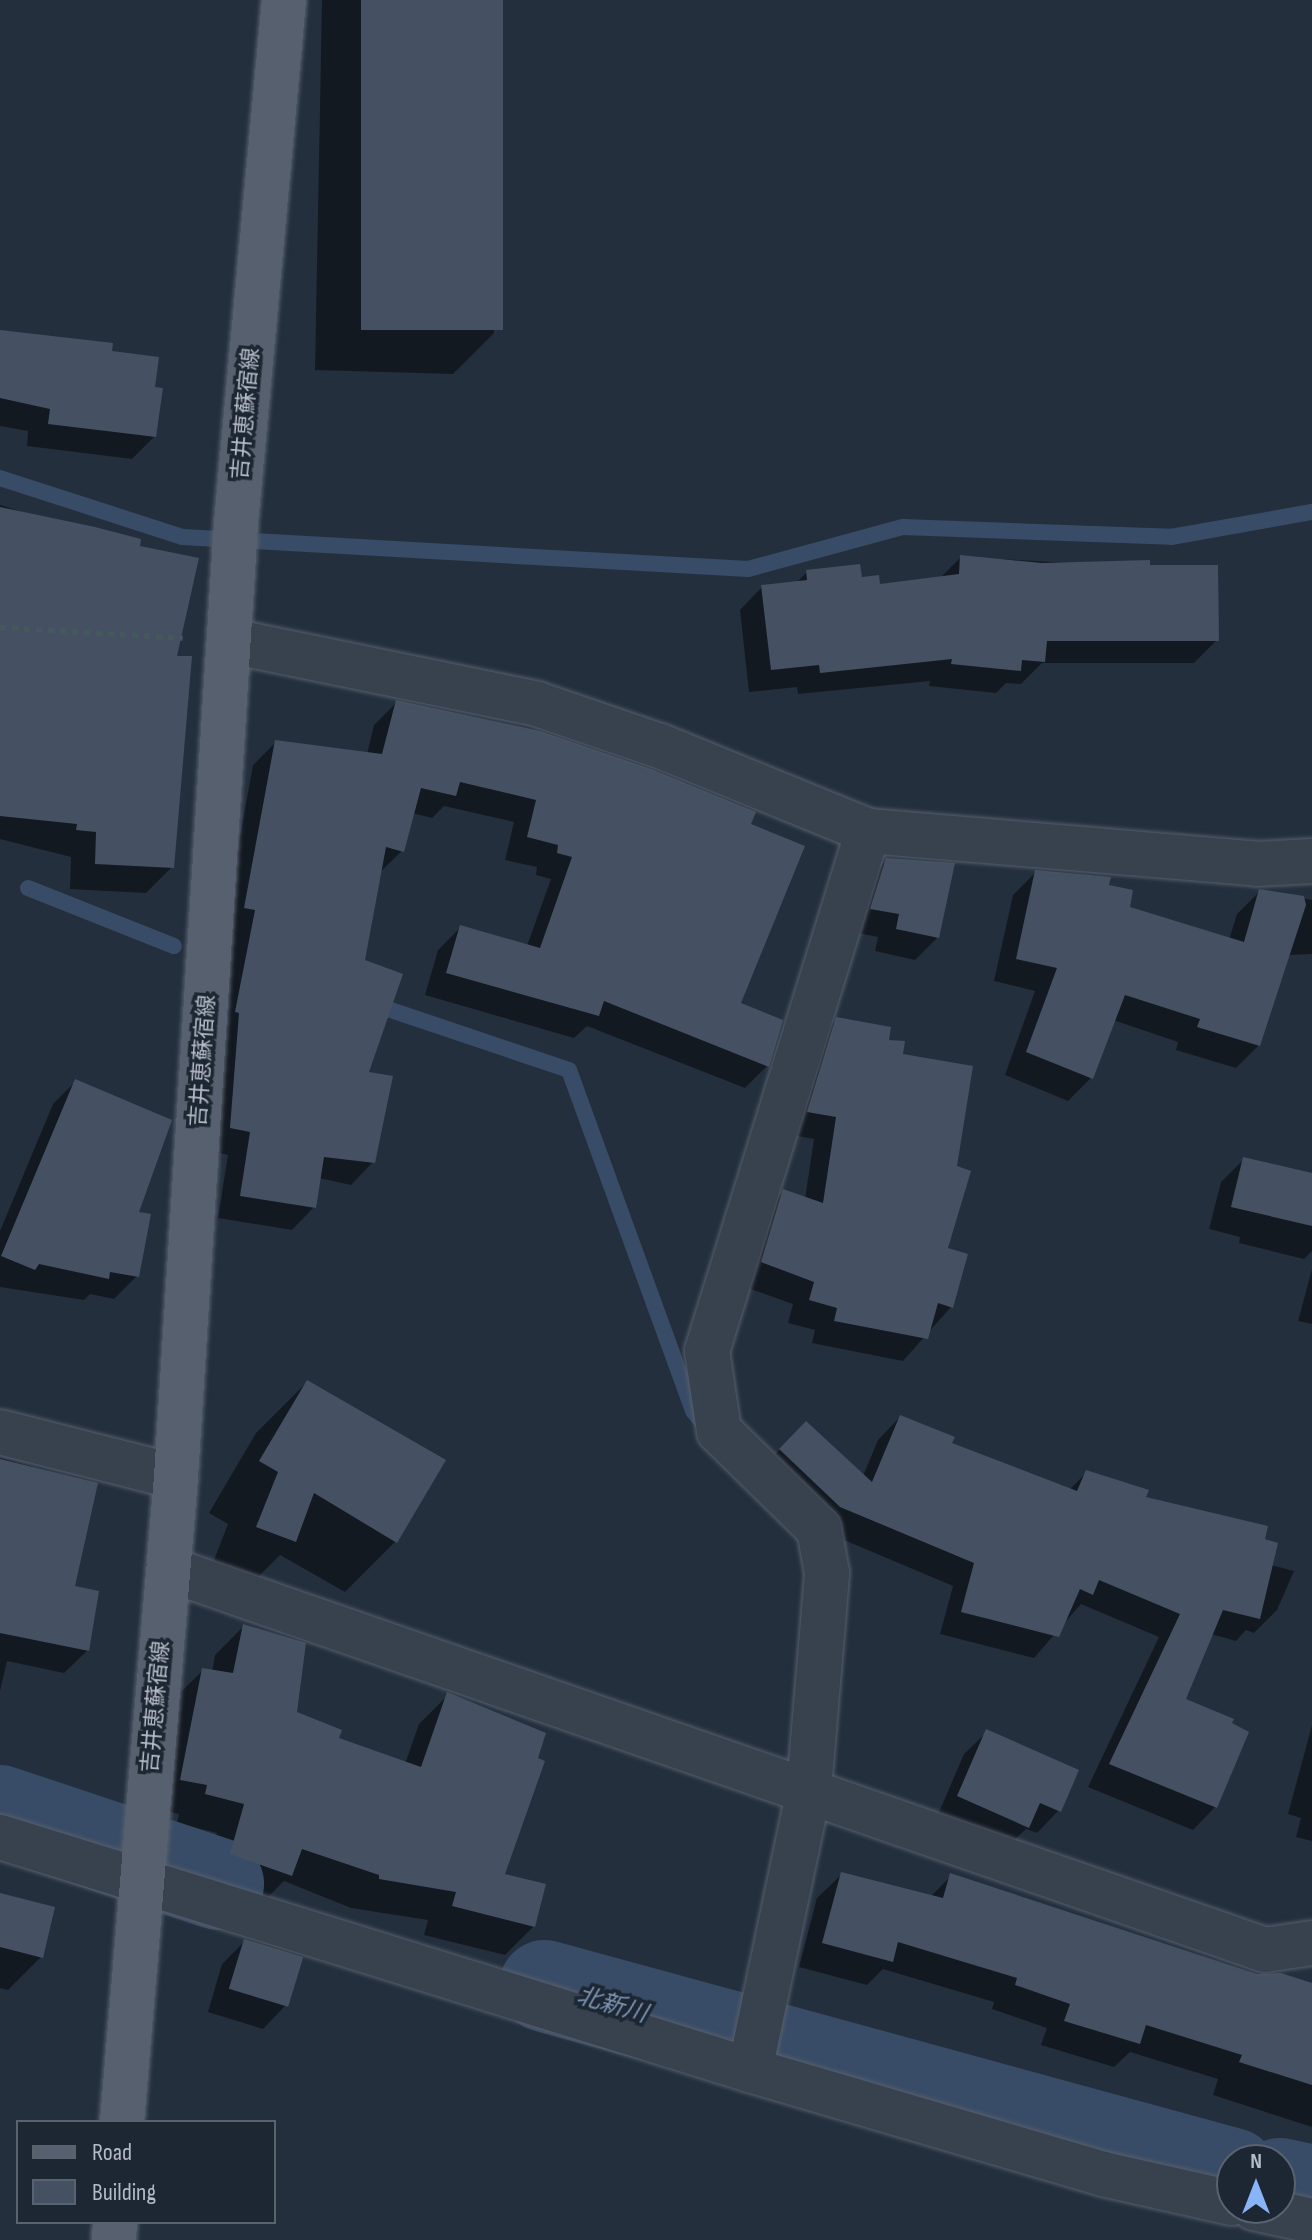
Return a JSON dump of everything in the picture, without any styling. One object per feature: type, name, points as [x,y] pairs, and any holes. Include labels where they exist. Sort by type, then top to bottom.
[{"type":"main road","name":"吉井恵蘇宿線","points":[[122,2120],[139,1884],[176,1477],[231,641],[236,523],[284,0]]},
{"type":"street","points":[[231,641],[537,704],[660,746],[868,831],[1241,863],[1312,861]]},
{"type":"street","points":[[750,2070],[809,1789],[827,1573],[819,1529],[719,1431],[707,1351],[868,831]]},
{"type":"street","points":[[0,1432],[176,1477]]},
{"type":"street","points":[[168,1569],[809,1789],[1265,1950],[1312,1943]]},
{"type":"street","points":[[0,1837],[139,1884],[750,2070],[1103,2174],[1216,2199]]},
{"type":"path","points":[[0,627],[231,641]]},
{"type":"building","points":[[361,0],[503,0],[503,330],[361,330]]},
{"type":"building","points":[[0,330],[113,343],[112,351],[159,357],[155,387],[163,388],[156,437],[48,424],[50,409],[0,398]]},
{"type":"building","points":[[0,507],[95,527],[141,539],[140,546],[199,558],[177,656],[192,656],[174,868],[95,864],[96,832],[76,830],[77,824],[0,816]]},
{"type":"building","points":[[960,555],[1042,563],[1150,560],[1150,565],[1218,565],[1219,641],[1047,641],[1045,662],[1022,660],[1021,671],[951,664],[952,659],[820,673],[819,665],[771,670],[761,585],[807,580],[806,570],[860,564],[862,577],[879,575],[880,584],[959,574]]},
{"type":"building","points":[[396,700],[540,731],[651,769],[756,812],[751,824],[805,846],[741,1003],[783,1020],[769,1067],[604,1001],[599,1016],[446,973],[460,925],[540,948],[572,857],[557,853],[558,845],[527,837],[536,800],[460,782],[456,796],[421,788],[404,852],[386,847],[365,960],[403,974],[369,1072],[393,1076],[375,1163],[324,1157],[316,1208],[240,1196],[250,1132],[230,1128],[239,1013],[235,1012],[255,910],[244,908],[275,740],[382,754]]},
{"type":"building","points":[[886,858],[955,863],[939,938],[896,929],[899,914],[870,909]]},
{"type":"building","points":[[1035,870],[1111,877],[1109,885],[1133,890],[1130,907],[1244,942],[1259,889],[1304,896],[1306,905],[1260,1046],[1197,1027],[1200,1019],[1125,995],[1093,1079],[1026,1052],[1057,968],[1016,959]]},
{"type":"building","points":[[836,1017],[891,1027],[889,1040],[905,1041],[903,1054],[973,1066],[957,1166],[971,1171],[948,1248],[968,1254],[953,1308],[938,1303],[928,1339],[834,1321],[837,1308],[809,1300],[814,1282],[761,1262],[783,1189],[823,1203],[836,1117],[807,1112]]},
{"type":"building","points":[[75,1079],[172,1120],[139,1212],[151,1214],[139,1277],[110,1272],[109,1279],[39,1264],[35,1270],[1,1256]]},
{"type":"building","points":[[1243,1157],[1312,1173],[1312,1226],[1231,1207]]},
{"type":"building","points":[[307,1380],[446,1460],[397,1543],[314,1493],[296,1542],[256,1527],[278,1472],[259,1461]]},
{"type":"building","points":[[900,1415],[955,1437],[952,1443],[1077,1491],[1086,1470],[1149,1490],[1146,1497],[1268,1526],[1265,1539],[1278,1543],[1260,1619],[1223,1610],[1186,1699],[1234,1719],[1232,1723],[1249,1732],[1217,1808],[1109,1764],[1180,1614],[1099,1580],[1093,1595],[1080,1589],[1059,1637],[961,1612],[974,1563],[840,1507],[779,1449],[806,1421],[872,1482]]},
{"type":"building","points":[[0,1459],[98,1483],[75,1586],[99,1591],[89,1651],[0,1633]]},
{"type":"building","points":[[243,1624],[306,1643],[297,1712],[342,1730],[339,1738],[421,1767],[447,1692],[546,1733],[538,1758],[545,1761],[505,1874],[546,1884],[535,1927],[452,1906],[456,1892],[379,1879],[379,1875],[302,1849],[292,1876],[230,1854],[244,1804],[205,1794],[207,1785],[180,1780],[202,1668],[233,1673]]},
{"type":"building","points":[[986,1729],[1079,1770],[1061,1812],[1040,1803],[1029,1828],[957,1796]]},
{"type":"building","points":[[841,1872],[943,1898],[950,1873],[1257,1974],[1281,1973],[1312,1983],[1312,2085],[1239,2062],[1242,2055],[1146,2025],[1140,2044],[1064,2021],[1070,2004],[1015,1985],[1017,1978],[898,1942],[893,1962],[822,1943]]},
{"type":"building","points":[[0,1893],[55,1907],[43,1958],[0,1947]]},
{"type":"building","points":[[244,1939],[303,1957],[288,2007],[229,1989]]},
{"type":"waterway","points":[[0,478],[183,537],[748,569],[903,527],[1171,537],[1312,512]]},
{"type":"waterway","points":[[28,888],[174,946]]},
{"type":"waterway","points":[[370,1003],[569,1070],[693,1411],[706,1427]]},
{"type":"waterway","name":"北新川","points":[[0,1811],[218,1884]]},
{"type":"waterway","name":"北新川","points":[[545,1986],[1216,2170]]},
{"type":"waterway","name":"北新川","points":[[1296,2188],[1312,2191]]}]
